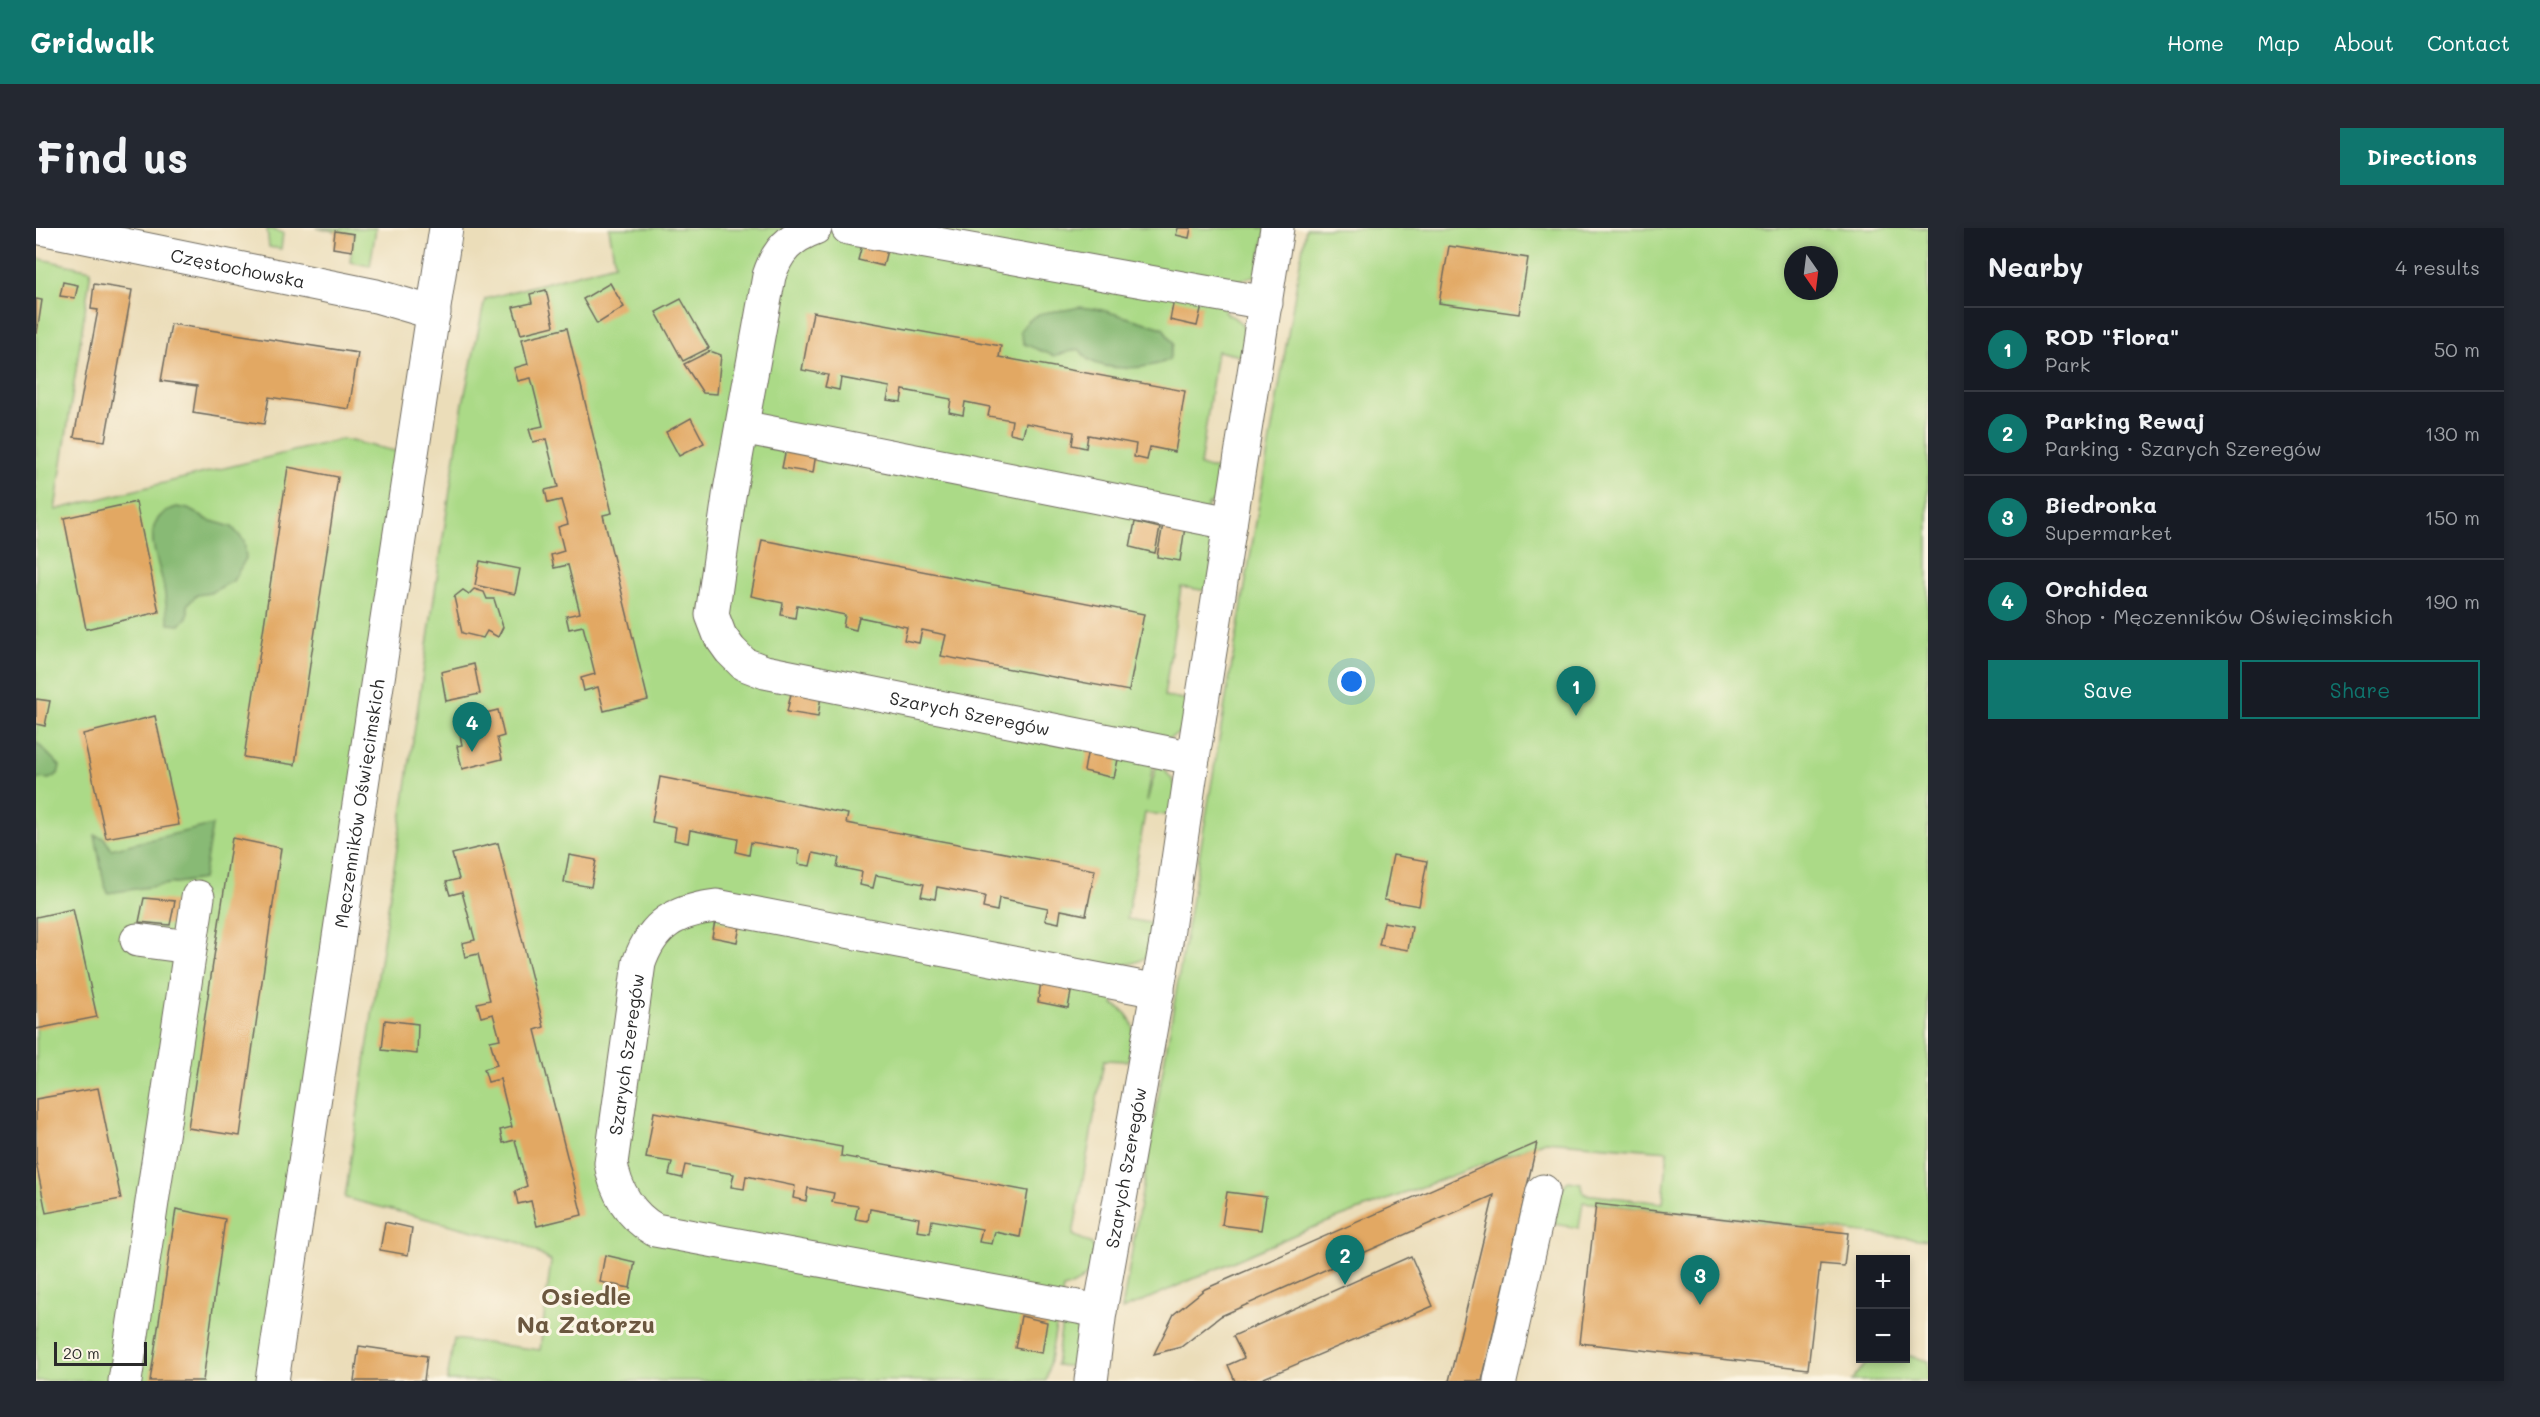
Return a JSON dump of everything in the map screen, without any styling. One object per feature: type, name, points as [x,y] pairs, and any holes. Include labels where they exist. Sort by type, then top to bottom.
[{"type":"street","name":"Częstochowska","points":[[41,228],[376,296],[434,313]]},
{"type":"street","name":"Męczenników Oświęcimskich","points":[[272,1381],[446,228]]},
{"type":"street","name":"Szarych Szeregów","points":[[815,228],[791,240],[774,260],[769,276],[712,615],[724,643],[744,664],[765,672],[1193,758]]},
{"type":"street","points":[[848,228],[1266,303]]},
{"type":"street","name":"Szarych Szeregów","points":[[1091,1381],[1100,1311],[1158,991],[1277,228]]},
{"type":"street","points":[[742,427],[1230,523]]},
{"type":"street","points":[[124,1381],[198,897]]},
{"type":"street","name":"Szarych Szeregów","points":[[1100,1311],[655,1230],[645,1225],[626,1203],[613,1174],[611,1162],[639,963],[644,948],[672,917],[691,910],[716,906],[1158,991]]},
{"type":"street","points":[[137,940],[190,947]]},
{"type":"street","points":[[1500,1381],[1543,1191]]},
{"type":"green space","points":[[267,228],[283,233],[281,249],[269,247]]},
{"type":"green space","points":[[316,228],[376,228],[370,266],[350,262],[354,234]]},
{"type":"green space","points":[[609,228],[1267,228],[1256,275],[1235,282],[1224,312],[1242,325],[1246,335],[1246,357],[1217,351],[1200,466],[1227,471],[1219,498],[1208,505],[1202,531],[1212,552],[1209,591],[1181,587],[1164,696],[1191,700],[1185,723],[1179,733],[1157,740],[1147,801],[1157,764],[1174,781],[1175,816],[1145,813],[1127,919],[1156,924],[1153,942],[1144,959],[1120,965],[1113,1004],[1128,1016],[1131,1022],[1132,1043],[1128,1061],[1104,1060],[1073,1235],[1092,1244],[1094,1259],[1084,1278],[1063,1289],[1046,1381],[447,1381],[454,1339],[540,1350],[551,1261],[521,1243],[345,1198],[463,403],[485,299],[615,264]]},
{"type":"green space","points":[[1306,228],[1928,228],[1928,1240],[1583,1202],[1579,1228],[1554,1224],[1561,1189],[1568,1181],[1581,1183],[1584,1194],[1663,1203],[1668,1151],[1545,1141],[1301,1232],[1122,1310]]},
{"type":"green space","points":[[36,258],[91,270],[55,510],[342,439],[413,455],[272,1381],[36,1381]]},
{"type":"green space","points":[[1079,307],[1102,310],[1163,328],[1173,344],[1169,360],[1140,367],[1118,368],[1097,364],[1089,360],[1079,349],[1054,356],[1024,344],[1020,331],[1033,317],[1046,312]]},
{"type":"green space","points":[[177,507],[188,509],[208,520],[232,527],[244,541],[246,558],[233,581],[210,593],[197,595],[188,604],[188,616],[180,625],[169,624],[153,539],[153,529],[157,520]]},
{"type":"green space","points":[[36,742],[60,766],[58,774],[49,779],[37,778],[36,784]]},
{"type":"green space","points":[[212,825],[203,879],[108,893],[95,835],[104,838],[111,849]]},
{"type":"green space","points":[[1062,1323],[1077,1328],[1082,1343],[1083,1368],[1056,1365]]},
{"type":"green space","points":[[1910,1356],[1928,1361],[1928,1381],[1851,1381],[1867,1363],[1910,1363]]},
{"type":"building","points":[[1178,228],[1191,228],[1189,238],[1176,235]]},
{"type":"building","points":[[335,231],[354,234],[352,251],[333,248]]},
{"type":"building","points":[[863,241],[888,246],[883,266],[858,260]]},
{"type":"building","points":[[1449,246],[1528,258],[1519,314],[1439,303]]},
{"type":"building","points":[[63,282],[78,285],[75,298],[60,296]]},
{"type":"building","points":[[610,283],[624,307],[597,324],[583,299]]},
{"type":"building","points":[[94,284],[132,290],[105,441],[74,437],[98,310],[91,309]]},
{"type":"building","points":[[546,290],[554,326],[521,334],[513,307],[532,303],[530,294]]},
{"type":"building","points":[[36,299],[42,300],[37,333],[36,333]]},
{"type":"building","points":[[681,299],[709,348],[683,361],[656,312]]},
{"type":"building","points":[[1174,299],[1202,305],[1197,326],[1170,320]]},
{"type":"building","points":[[813,312],[1001,346],[999,357],[1185,391],[1175,452],[1150,447],[1147,460],[1134,457],[1136,444],[1088,435],[1086,448],[1072,445],[1074,432],[1026,423],[1023,436],[1010,433],[1012,420],[988,416],[990,407],[965,402],[963,415],[949,412],[951,399],[903,390],[901,402],[887,400],[890,387],[841,378],[839,390],[825,387],[828,375],[802,370]]},
{"type":"building","points":[[171,324],[358,353],[349,409],[269,397],[264,424],[193,413],[197,386],[161,381]]},
{"type":"building","points":[[567,328],[612,513],[603,515],[648,700],[604,711],[598,687],[584,691],[581,678],[595,674],[583,626],[569,629],[566,616],[580,613],[568,565],[554,568],[551,555],[564,551],[558,527],[568,524],[561,500],[548,503],[545,490],[558,487],[546,439],[533,442],[529,429],[543,426],[531,378],[518,381],[514,368],[528,364],[522,339]]},
{"type":"building","points":[[710,351],[721,355],[717,394],[703,393],[684,364]]},
{"type":"building","points":[[691,418],[704,443],[679,456],[666,432]]},
{"type":"building","points":[[786,448],[816,453],[813,473],[782,468]]},
{"type":"building","points":[[288,467],[338,477],[295,765],[244,757]]},
{"type":"building","points":[[136,502],[159,612],[86,629],[64,518]]},
{"type":"building","points":[[1135,522],[1160,528],[1155,553],[1130,547]]},
{"type":"building","points":[[1163,524],[1185,527],[1180,561],[1157,557]]},
{"type":"building","points":[[762,540],[1144,614],[1129,691],[941,656],[946,635],[922,630],[919,643],[904,640],[907,627],[859,617],[856,630],[843,627],[845,615],[797,605],[795,618],[781,615],[783,603],[751,596]]},
{"type":"building","points":[[480,561],[520,569],[515,594],[475,585]]},
{"type":"building","points":[[474,589],[484,592],[487,599],[494,599],[503,627],[498,637],[487,631],[483,638],[462,633],[454,597],[463,590],[469,594]]},
{"type":"building","points":[[474,664],[480,694],[446,701],[441,672]]},
{"type":"building","points":[[792,689],[821,695],[818,717],[787,712]]},
{"type":"building","points":[[36,699],[50,701],[45,726],[36,724]]},
{"type":"building","points":[[498,710],[504,736],[497,738],[502,759],[462,769],[457,746],[462,745],[457,720]]},
{"type":"building","points":[[155,716],[179,825],[106,838],[83,734]]},
{"type":"building","points":[[1088,749],[1119,755],[1114,778],[1084,771]]},
{"type":"building","points":[[660,777],[848,814],[846,823],[1095,870],[1086,915],[1061,910],[1059,923],[1045,920],[1048,908],[999,898],[997,911],[983,908],[985,896],[937,887],[935,899],[921,896],[924,884],[876,875],[873,888],[860,885],[862,872],[837,867],[839,858],[813,853],[810,866],[798,864],[799,850],[751,842],[749,855],[736,852],[738,839],[690,830],[688,843],[674,840],[676,827],[652,822]]},
{"type":"building","points":[[232,838],[281,848],[240,1136],[188,1128]]},
{"type":"building","points":[[498,843],[544,1027],[535,1030],[582,1215],[537,1226],[531,1201],[518,1204],[515,1191],[527,1186],[515,1140],[503,1143],[500,1130],[512,1127],[500,1079],[488,1082],[484,1069],[497,1065],[490,1041],[500,1039],[493,1014],[481,1017],[477,1003],[490,1000],[478,954],[465,957],[462,943],[475,940],[462,892],[450,895],[446,882],[459,879],[452,854]]},
{"type":"building","points":[[569,855],[596,860],[591,887],[564,882]]},
{"type":"building","points":[[1393,855],[1427,861],[1419,906],[1384,900]]},
{"type":"building","points":[[144,898],[175,901],[170,925],[139,922]]},
{"type":"building","points":[[73,909],[97,1017],[36,1029],[36,917]]},
{"type":"building","points":[[715,921],[740,926],[737,942],[712,937]]},
{"type":"building","points":[[1384,922],[1412,927],[1408,950],[1379,945]]},
{"type":"building","points":[[1041,982],[1072,987],[1068,1008],[1038,1002]]},
{"type":"building","points":[[385,1020],[418,1024],[417,1054],[382,1050]]},
{"type":"building","points":[[98,1088],[121,1199],[46,1213],[36,1162],[36,1099]]},
{"type":"building","points":[[654,1112],[842,1147],[841,1156],[1028,1191],[1020,1237],[995,1232],[992,1244],[979,1242],[982,1229],[932,1220],[930,1233],[917,1231],[919,1218],[870,1209],[868,1221],[855,1219],[858,1206],[832,1202],[834,1193],[808,1188],[806,1201],[793,1198],[795,1186],[746,1176],[744,1189],[731,1187],[734,1174],[685,1165],[682,1178],[669,1175],[672,1162],[646,1158]]},
{"type":"building","points":[[1537,1143],[1482,1381],[1449,1381],[1494,1195],[1221,1316],[1181,1347],[1154,1354],[1174,1314],[1205,1289]]},
{"type":"building","points":[[1227,1192],[1266,1197],[1261,1230],[1222,1225]]},
{"type":"building","points":[[1596,1204],[1848,1233],[1844,1266],[1820,1264],[1808,1369],[1580,1343]]},
{"type":"building","points":[[176,1209],[225,1219],[203,1381],[150,1381]]},
{"type":"building","points":[[385,1222],[412,1228],[408,1255],[380,1250]]},
{"type":"building","points":[[605,1255],[635,1262],[630,1288],[600,1282]]},
{"type":"building","points":[[1411,1256],[1433,1306],[1257,1381],[1235,1381],[1228,1365],[1244,1358],[1233,1336]]},
{"type":"building","points":[[1021,1316],[1047,1322],[1042,1353],[1015,1348]]},
{"type":"building","points":[[359,1346],[427,1356],[424,1381],[354,1381]]},
{"type":"place","name":"ROD \"Flora\"","points":[[1576,716]]},
{"type":"place","name":"Orchidea","points":[[472,752]]},
{"type":"place","name":"Parking Rewaj","points":[[1345,1285]]},
{"type":"place","name":"Biedronka","points":[[1700,1305]]},
{"type":"district","name":"Osiedle Na Zatorzu","points":[[586,1309]]}]
